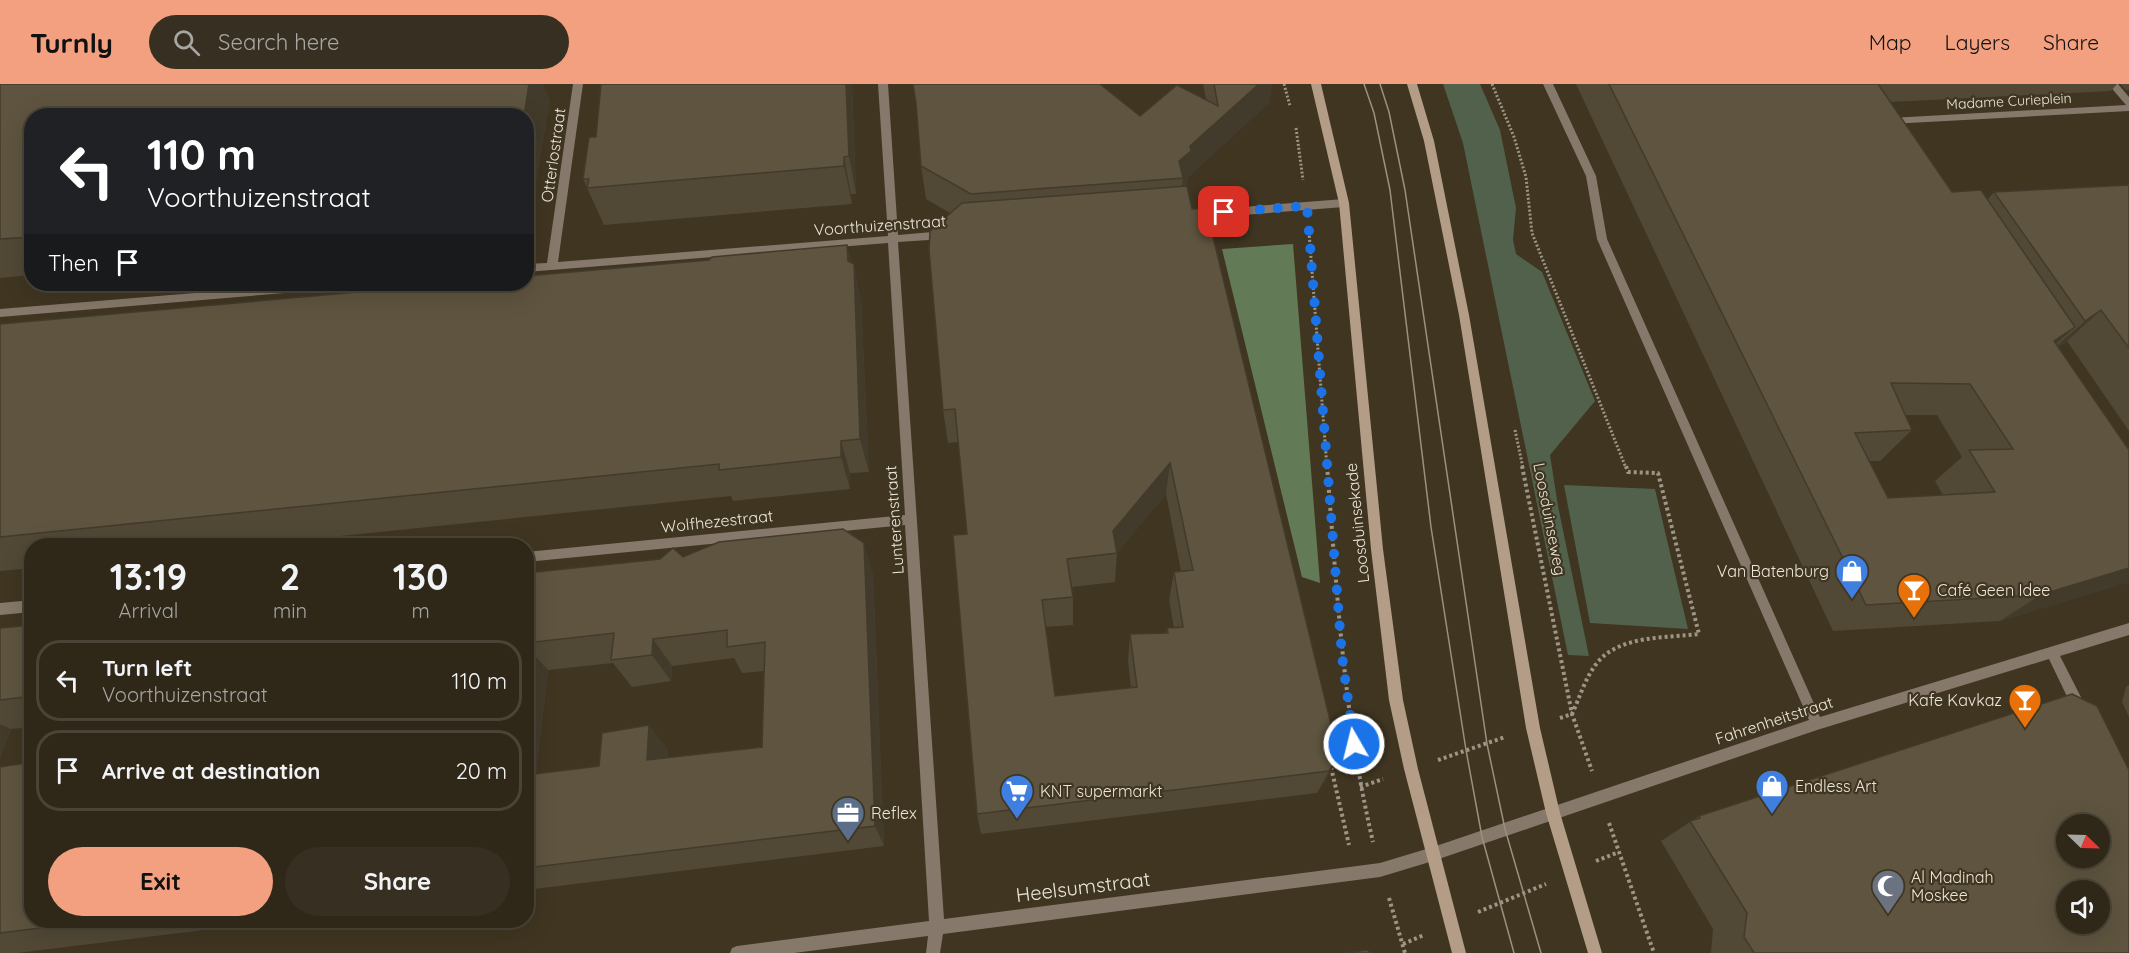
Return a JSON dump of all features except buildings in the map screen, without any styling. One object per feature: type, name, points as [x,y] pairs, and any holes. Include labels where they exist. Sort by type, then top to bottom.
[{"type":"main road","name":"Loosduinsekade","points":[[1316,84],[1344,203],[1377,549],[1396,700],[1411,769],[1459,953]]},
{"type":"main road","points":[[1412,84],[1429,141],[1464,315],[1533,728],[1553,813],[1595,953]]},
{"type":"street","name":"Otterlostraat","points":[[552,265],[578,84]]},
{"type":"street","name":"Lunterenstraat","points":[[884,84],[937,927],[933,953]]},
{"type":"street","points":[[1548,84],[1591,176],[1602,239],[1817,724]]},
{"type":"street","points":[[2113,84],[2129,103]]},
{"type":"street","name":"Madame Curieplein","points":[[1890,121],[2129,108]]},
{"type":"street","points":[[1179,216],[1344,203]]},
{"type":"street","name":"Voorthuizenstraat","points":[[534,267],[953,234]]},
{"type":"street","points":[[0,314],[264,291]]},
{"type":"street","name":"Wolfhezestraat","points":[[534,556],[912,519]]},
{"type":"street","points":[[0,609],[24,607]]},
{"type":"street","name":"Fahrenheitstraat","points":[[1433,854],[1817,724],[2129,629]]},
{"type":"street","points":[[2052,652],[2088,724]]},
{"type":"street","name":"Heelsumstraat","points":[[737,953],[1380,870],[1433,854]]},
{"type":"path","points":[[1284,84],[1292,113]]},
{"type":"path","points":[[1360,786],[1572,714],[1593,667],[1602,656],[1617,646],[1699,634],[1658,473],[1628,472],[1532,233],[1526,177],[1514,137],[1492,84]]},
{"type":"path","name":"Loosduinsekade","points":[[1295,123],[1307,206],[1342,656],[1360,786],[1380,870],[1405,953]]},
{"type":"path","name":"Loosduinseweg","points":[[1513,423],[1572,714],[1654,953]]},
{"type":"path","points":[[1329,758],[1355,873]]},
{"type":"path","points":[[1403,944],[1524,895],[1619,852]]},
{"type":"green space","points":[[1443,84],[1480,84],[1500,130],[1516,208],[1513,240],[1516,254],[1542,272],[1595,401],[1550,455],[1558,506],[1589,656],[1568,655],[1463,143]]},
{"type":"green space","points":[[1293,244],[1320,583],[1302,577],[1222,249]]},
{"type":"green space","points":[[1564,485],[1655,489],[1688,629],[1590,623]]},
{"type":"tram line","points":[[1364,84],[1374,113],[1390,190],[1431,527],[1466,750],[1482,837],[1514,953]]},
{"type":"tram line","points":[[1380,84],[1389,112],[1405,190],[1487,744],[1505,829],[1541,953]]},
{"type":"place","name":"Van Batenburg","points":[[1852,600]]},
{"type":"place","name":"Café Geen Idee","points":[[1914,619]]},
{"type":"place","name":"Kafe Kavkaz","points":[[2025,729]]},
{"type":"place","name":"Endless Art","points":[[1772,815]]},
{"type":"place","name":"KNT supermarkt","points":[[1017,820]]},
{"type":"place","name":"Reflex","points":[[848,842]]},
{"type":"place","name":"Al Madinah Moskee","points":[[1888,915]]},
{"type":"route","points":[[1224,212],[1307,206],[1342,656],[1354,744]]}]
